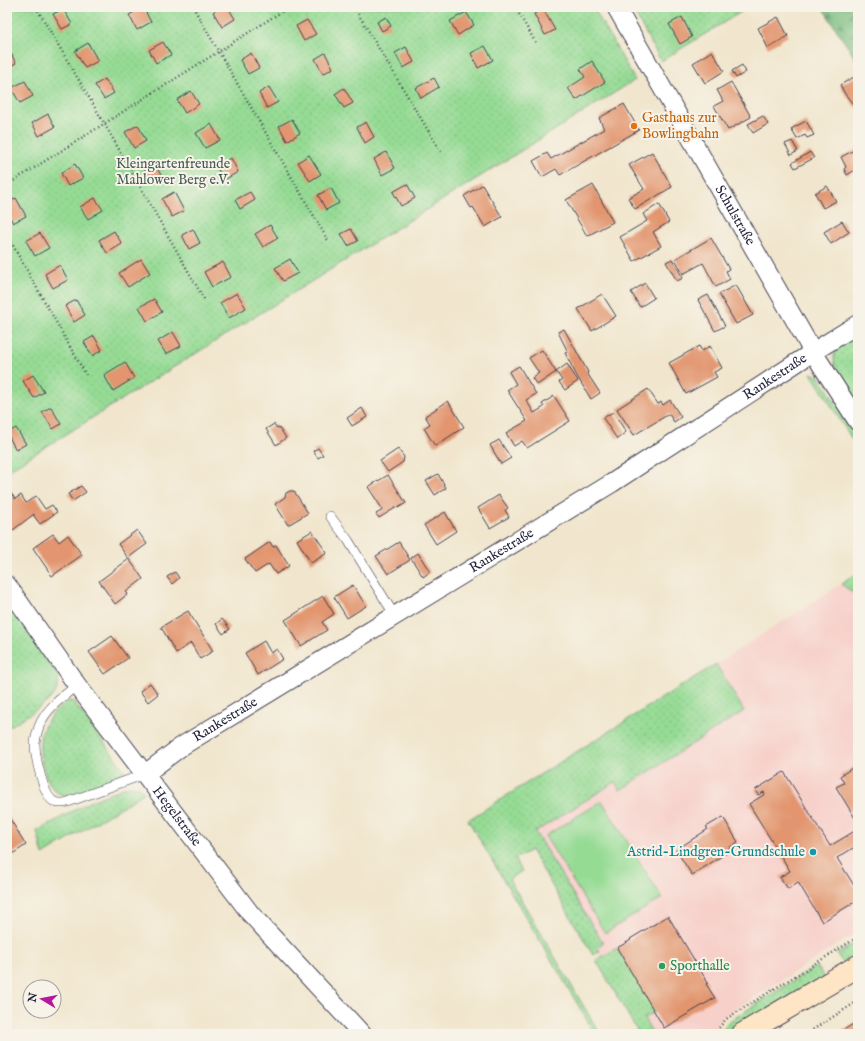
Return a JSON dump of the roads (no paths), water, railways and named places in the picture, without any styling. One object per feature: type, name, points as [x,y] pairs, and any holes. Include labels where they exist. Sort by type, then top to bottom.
[{"type":"street","name":"Schulstraße","points":[[616,7],[814,352],[858,422]]},
{"type":"street","name":"Rankestraße","points":[[145,774],[182,746],[612,483],[858,324]]},
{"type":"street","name":"Hegelstraße","points":[[7,585],[77,685],[250,913],[362,1034]]},
{"type":"street","points":[[743,1034],[858,966]]},
{"type":"lane","points":[[330,516],[348,540],[395,616]]},
{"type":"lane","points":[[77,685],[45,714],[37,732],[35,740],[36,758],[45,791],[49,797],[54,802],[68,802],[145,774]]},
{"type":"place","name":"Gasthaus zur Bowlingbahn","points":[[634,126]]},
{"type":"place","name":"Astrid-Lindgren-Grundschule","points":[[813,852]]},
{"type":"place","name":"Sporthalle","points":[[662,966]]},
{"type":"park label","name":"Kleingartenfreunde Mahlower Berg e.V.","points":[[173,172]]}]
